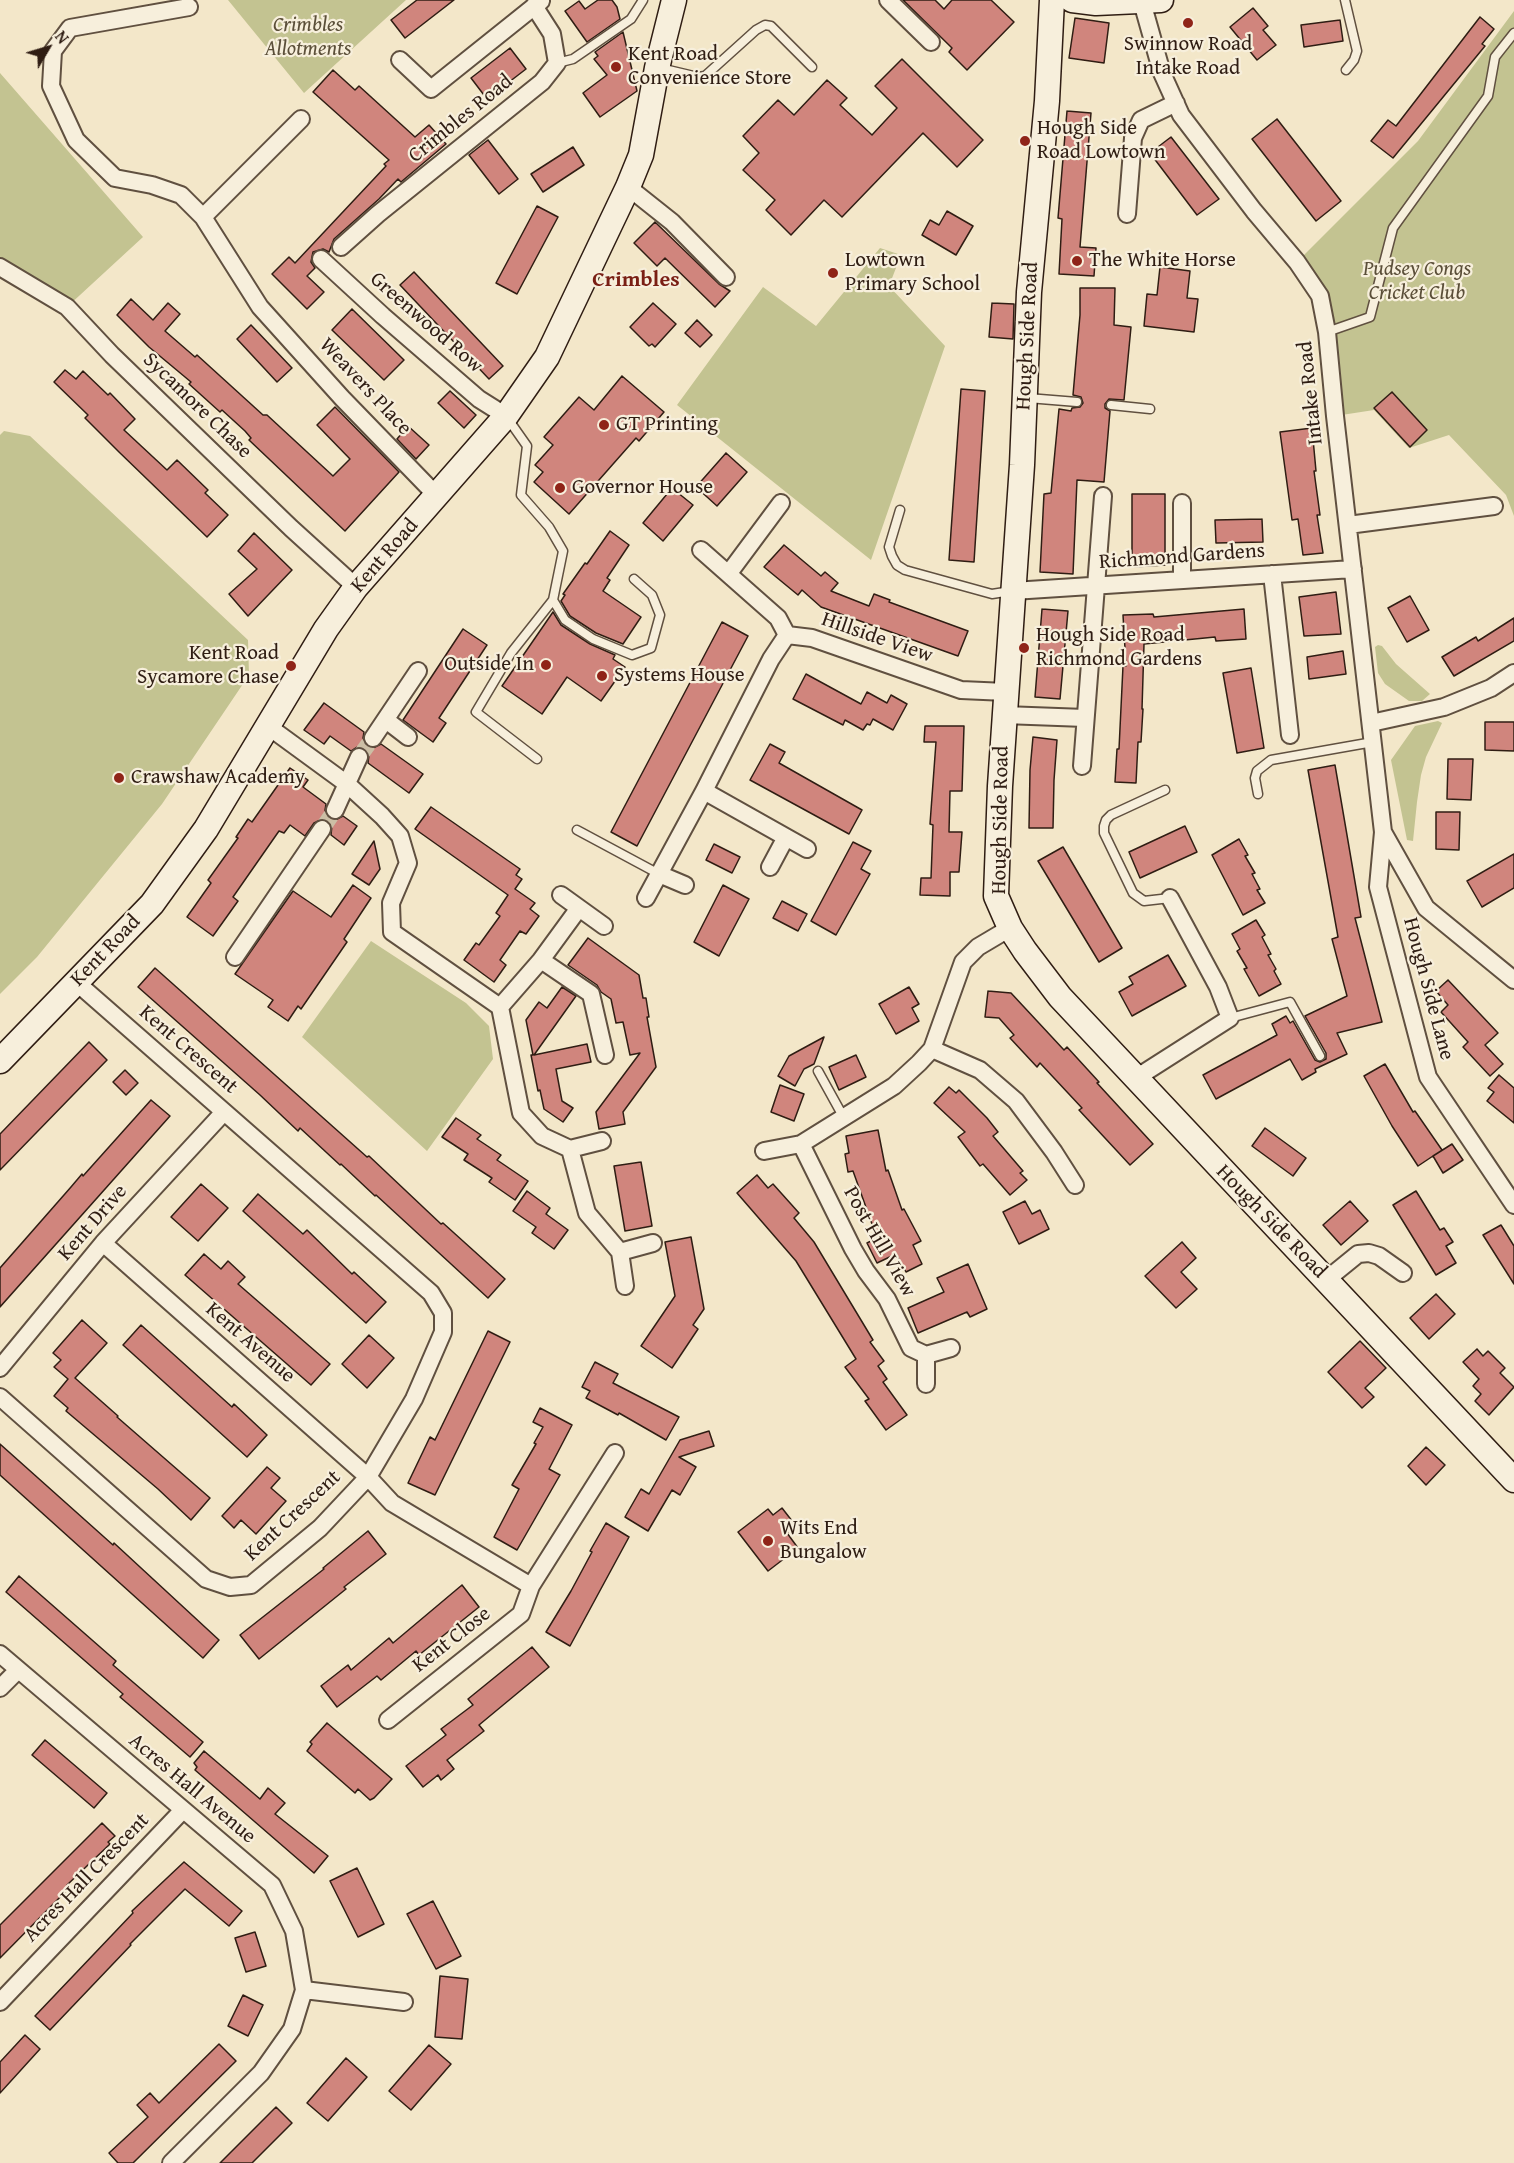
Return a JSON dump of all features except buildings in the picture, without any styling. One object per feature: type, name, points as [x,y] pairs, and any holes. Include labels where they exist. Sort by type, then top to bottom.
[{"type":"main road","name":"Kent Road","points":[[0,1061],[152,904],[206,829],[326,629],[356,587],[506,416],[548,357],[628,187],[640,155],[657,68],[674,0]]},
{"type":"main road","name":"Hough Side Road","points":[[1052,0],[1047,101],[1029,292],[996,896],[1010,928],[1060,997],[1514,1480]]},
{"type":"main road","points":[[1072,0],[1096,3],[1151,1]]},
{"type":"street","points":[[888,0],[931,42]]},
{"type":"street","name":"Intake Road","points":[[1151,1],[1162,73],[1181,115],[1247,202],[1297,262],[1320,296],[1328,332],[1383,832]]},
{"type":"street","points":[[400,60],[430,89],[538,3],[552,34],[557,63]]},
{"type":"street","name":"Weavers Place","points":[[189,8],[70,28],[53,51],[51,86],[76,140],[115,178],[152,185],[181,195],[203,217],[260,307],[342,398],[437,496]]},
{"type":"street","name":"Crimbles Road","points":[[341,247],[378,214],[542,82],[557,63]]},
{"type":"street","points":[[1127,214],[1133,138],[1142,120],[1176,104]]},
{"type":"street","points":[[203,217],[301,118]]},
{"type":"street","points":[[628,187],[672,222],[726,277]]},
{"type":"street","name":"Greenwood Row","points":[[321,259],[479,399],[506,416]]},
{"type":"street","name":"Sycamore Chase","points":[[0,267],[67,307],[112,355],[291,528],[356,587]]},
{"type":"street","points":[[1082,766],[1103,496]]},
{"type":"street","points":[[729,573],[781,503]]},
{"type":"street","points":[[1182,503],[1182,580]]},
{"type":"street","points":[[1348,525],[1494,506]]},
{"type":"street","points":[[646,898],[704,791],[771,659],[787,635],[778,618],[701,550]]},
{"type":"street","name":"Richmond Gardens","points":[[1013,591],[1353,569]]},
{"type":"street","points":[[1272,574],[1290,735]]},
{"type":"street","name":"Hillside View","points":[[787,635],[812,638],[1005,703],[1085,718]]},
{"type":"street","points":[[372,738],[418,671]]},
{"type":"street","points":[[1371,723],[1444,707],[1491,688],[1514,673]]},
{"type":"street","points":[[386,720],[408,736]]},
{"type":"street","points":[[269,726],[347,784],[400,836],[408,863],[391,903],[392,932],[500,1007],[521,1113],[542,1137],[570,1149],[602,1141]]},
{"type":"street","points":[[335,810],[359,757]]},
{"type":"street","points":[[704,791],[807,849]]},
{"type":"street","points":[[235,957],[322,829]]},
{"type":"street","points":[[1383,832],[1426,908],[1514,980]]},
{"type":"street","name":"Hough Side Lane","points":[[1383,832],[1378,887],[1428,1077],[1514,1205]]},
{"type":"street","points":[[770,867],[786,837]]},
{"type":"street","points":[[659,874],[685,885]]},
{"type":"street","points":[[561,895],[604,926]]},
{"type":"street","points":[[1136,1078],[1230,1018],[1218,987],[1170,898]]},
{"type":"street","points":[[500,1007],[541,960],[579,908]]},
{"type":"street","points":[[764,1151],[801,1144],[894,1086],[932,1048],[963,962],[978,947],[1010,928]]},
{"type":"street","points":[[541,960],[591,994],[605,1055]]},
{"type":"street","name":"Kent Crescent","points":[[0,1397],[206,1579],[230,1587],[251,1585],[320,1528],[368,1477],[414,1399],[443,1332],[443,1313],[431,1293],[76,982]]},
{"type":"street","points":[[932,1048],[980,1070],[1016,1101],[1075,1185]]},
{"type":"street","name":"Kent Drive","points":[[0,1368],[103,1243],[224,1112]]},
{"type":"street","name":"Post Hill View","points":[[801,1144],[853,1249],[887,1299],[911,1348],[926,1355]]},
{"type":"street","points":[[570,1149],[587,1214],[620,1252],[625,1286]]},
{"type":"street","name":"Kent Avenue","points":[[103,1243],[368,1477]]},
{"type":"street","points":[[620,1252],[653,1243]]},
{"type":"street","points":[[1326,1280],[1358,1254],[1369,1253],[1379,1256],[1403,1273]]},
{"type":"street","points":[[926,1384],[926,1355],[951,1347]]},
{"type":"street","name":"Kent Close","points":[[388,1720],[521,1614],[531,1586],[615,1453]]},
{"type":"street","points":[[368,1477],[392,1503],[531,1586]]},
{"type":"street","name":"Acres Hall Avenue","points":[[0,1654],[182,1811],[272,1885],[294,1931],[304,1990],[292,2029],[261,2073],[171,2163]]},
{"type":"street","points":[[0,1688],[18,1670]]},
{"type":"street","name":"Acres Hall Crescent","points":[[0,2002],[182,1811]]},
{"type":"street","points":[[304,1990],[404,2002]]},
{"type":"lane","points":[[557,63],[573,60],[631,19],[643,0]]},
{"type":"lane","points":[[1345,0],[1358,51],[1346,70]]},
{"type":"lane","points":[[657,68],[698,77],[705,76],[756,30],[765,25],[771,26],[812,68]]},
{"type":"lane","points":[[1328,332],[1370,317],[1393,228],[1488,96],[1495,57],[1514,33]]},
{"type":"lane","points":[[1024,398],[1077,402]]},
{"type":"lane","points":[[1111,405],[1150,409]]},
{"type":"lane","points":[[506,416],[527,446],[521,495],[549,527],[562,551],[552,600],[511,653],[476,712],[537,759]]},
{"type":"lane","points":[[900,510],[889,547],[897,565],[905,570],[992,594],[1013,591]]},
{"type":"lane","points":[[552,600],[565,620],[593,639],[632,655],[651,648],[660,615],[652,596],[634,579]]},
{"type":"lane","points":[[1258,794],[1255,778],[1257,771],[1270,760],[1373,742]]},
{"type":"lane","points":[[1165,790],[1111,815],[1106,820],[1104,833],[1132,893],[1144,901],[1170,898]]},
{"type":"lane","points":[[577,830],[659,874]]},
{"type":"lane","points":[[1230,1018],[1290,1002],[1320,1056]]},
{"type":"lane","points":[[818,1071],[844,1118]]},
{"type":"green space","name":"Crimbles Allotments","points":[[228,0],[406,0],[304,93]]},
{"type":"green space","name":"Pudsey Congs Cricket Club","points":[[1514,11],[1514,516],[1506,495],[1449,435],[1409,448],[1374,410],[1335,416],[1327,332],[1297,262],[1418,141]]},
{"type":"green space","points":[[0,73],[143,237],[67,307],[0,267]]},
{"type":"green space","points":[[880,248],[901,255],[889,286],[945,346],[871,560],[677,405],[763,287],[816,326]]},
{"type":"green space","name":"Crawshaw Academy","points":[[4,431],[30,436],[248,640],[249,675],[162,804],[37,957],[0,994],[0,435]]},
{"type":"green space","points":[[1382,646],[1396,664],[1430,694],[1422,701],[1409,701],[1385,684],[1378,673],[1375,647]]},
{"type":"green space","points":[[1438,721],[1442,723],[1426,757],[1421,775],[1413,841],[1407,840],[1391,760],[1415,726]]},
{"type":"green space","points":[[371,941],[466,1003],[489,1026],[493,1059],[427,1151],[302,1037]]},
{"type":"tunnel","points":[[359,757],[373,738]]},
{"type":"tunnel","points":[[322,829],[335,810]]},
{"type":"place","name":"Swinnow Road Intake Road","points":[[1188,23]]},
{"type":"place","name":"Kent Road Convenience Store","points":[[616,67]]},
{"type":"place","name":"Hough Side Road Lowtown","points":[[1025,141]]},
{"type":"place","name":"The White Horse","points":[[1077,261]]},
{"type":"place","name":"Lowtown Primary School","points":[[833,273]]},
{"type":"place","name":"GT Printing","points":[[604,425]]},
{"type":"place","name":"Governor House","points":[[560,488]]},
{"type":"place","name":"Hough Side Road Richmond Gardens","points":[[1024,648]]},
{"type":"place","name":"Outside In","points":[[546,665]]},
{"type":"place","name":"Kent Road Sycamore Chase","points":[[291,666]]},
{"type":"place","name":"Systems House","points":[[602,676]]},
{"type":"place","name":"Crawshaw Academy","points":[[119,778]]},
{"type":"place","name":"Wits End Bungalow","points":[[768,1541]]},
{"type":"district","name":"Crimbles","points":[[636,280]]}]
